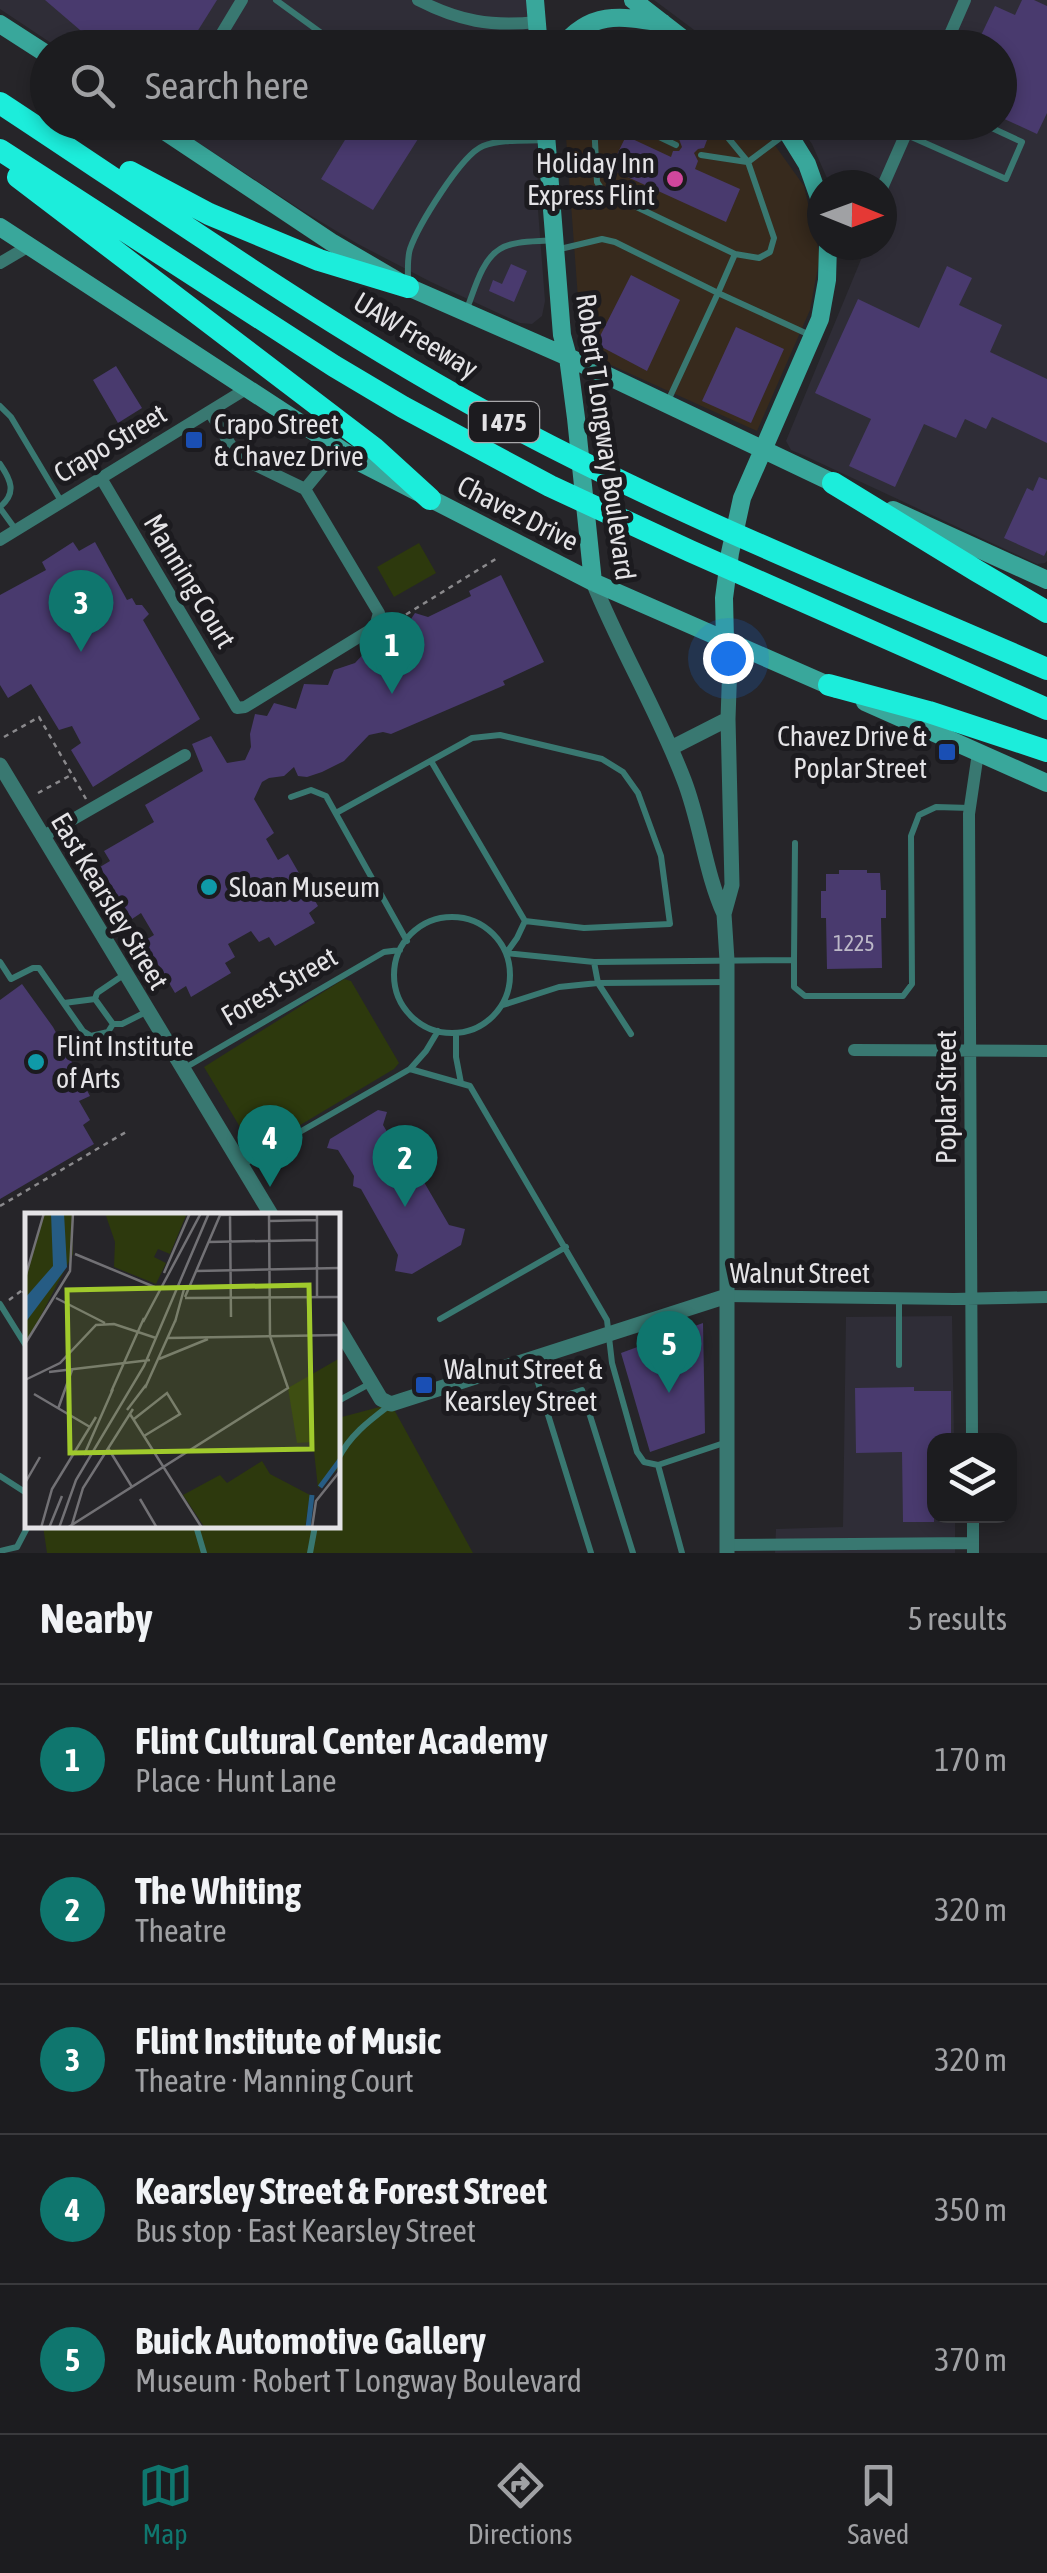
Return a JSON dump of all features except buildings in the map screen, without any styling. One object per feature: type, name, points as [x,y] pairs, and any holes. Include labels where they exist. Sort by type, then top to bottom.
[{"type":"highway","points":[[0,102],[30,118]]},
{"type":"highway","name":"UAW Freeway","points":[[0,102],[30,122]]},
{"type":"highway","name":"UAW Freeway","points":[[58,140],[330,320],[499,419],[690,512],[1047,669]]},
{"type":"highway","points":[[71,140],[209,214],[319,260],[408,286]]},
{"type":"highway","name":"I 475","points":[[0,150],[334,366],[534,477],[690,552],[1047,709]]},
{"type":"highway","points":[[0,162],[374,448],[430,499]]},
{"type":"highway","points":[[833,483],[1047,612]]},
{"type":"highway","points":[[829,686],[929,712],[1047,751]]},
{"type":"main road","points":[[535,0],[538,30]]},
{"type":"main road","points":[[633,0],[671,30]]},
{"type":"main road","points":[[577,30],[598,19],[629,17],[662,23]]},
{"type":"main road","points":[[0,24],[30,43]]},
{"type":"main road","points":[[182,140],[331,242],[408,286],[1047,579]]},
{"type":"main road","name":"Robert T Longway Boulevard","points":[[547,140],[562,336],[576,418],[593,582]]},
{"type":"main road","points":[[793,140],[810,170]]},
{"type":"main road","name":"Chavez Drive","points":[[0,227],[338,448],[430,499],[593,582],[1047,783]]},
{"type":"main road","name":"Robert T Longway Boulevard","points":[[725,640],[724,598],[742,498],[813,337],[825,298],[827,260]]},
{"type":"street","points":[[223,30],[242,0]]},
{"type":"street","points":[[418,0],[486,24],[537,22]]},
{"type":"street","points":[[952,30],[965,0]]},
{"type":"street","points":[[890,170],[903,140]]},
{"type":"street","points":[[0,263],[30,246]]},
{"type":"street","name":"Crapo Street","points":[[0,540],[246,389]]},
{"type":"street","points":[[210,412],[233,449],[247,461],[305,489],[379,613],[378,628]]},
{"type":"street","points":[[305,489],[338,448]]},
{"type":"street","name":"Manning Court","points":[[101,478],[237,708],[245,707],[378,628]]},
{"type":"street","name":"Robert T Longway Boulevard","points":[[593,582],[694,806],[713,888],[724,914]]},
{"type":"street","name":"Robert T Longway Boulevard","points":[[725,640],[730,661],[732,885],[724,914],[727,1549]]},
{"type":"street","points":[[671,748],[728,719]]},
{"type":"street","name":"Poplar Street","points":[[972,1433],[970,808],[978,753]]},
{"type":"street","points":[[42,836],[185,755]]},
{"type":"street","name":"East Kearsley Street","points":[[0,765],[270,1213]]},
{"type":"street","points":[[854,1050],[1047,1051]]},
{"type":"street","name":"Walnut Street","points":[[391,1404],[727,1296],[1047,1298]]},
{"type":"street","points":[[340,1331],[370,1384],[381,1399],[391,1404]]},
{"type":"street","points":[[727,1549],[973,1548],[972,1523]]},
{"type":"lane","points":[[276,0],[318,30]]},
{"type":"lane","points":[[408,286],[411,248],[455,171],[468,155],[508,140]]},
{"type":"lane","points":[[595,140],[597,182],[603,191],[736,254],[760,258],[770,252],[774,238],[748,162],[729,140]]},
{"type":"lane","points":[[666,140],[676,145]]},
{"type":"lane","points":[[748,162],[771,140]]},
{"type":"lane","points":[[930,140],[1006,179],[1022,142],[1017,140]]},
{"type":"lane","points":[[701,155],[748,162]]},
{"type":"lane","points":[[466,312],[484,268],[498,249],[514,244],[602,240],[615,242],[813,337]]},
{"type":"lane","points":[[666,404],[736,254]]},
{"type":"lane","points":[[0,406],[12,417],[62,502]]},
{"type":"lane","points":[[0,464],[12,489],[0,508],[16,530]]},
{"type":"lane","points":[[336,813],[472,738],[500,735],[602,759],[623,772],[638,793],[662,856],[670,924],[584,928],[525,921]]},
{"type":"lane","points":[[430,760],[525,921]]},
{"type":"lane","points":[[292,797],[311,790],[326,796],[406,941]]},
{"type":"lane","points":[[795,843],[794,987],[805,996],[903,996],[912,984],[910,836],[919,815],[936,807],[970,808]]},
{"type":"lane","points":[[445,917],[481,924],[496,936],[506,953],[509,989],[502,1006],[490,1020],[474,1029],[456,1033],[422,1025],[400,1000],[395,983],[395,966],[406,941],[426,923],[445,917]]},
{"type":"lane","points":[[506,953],[525,921]]},
{"type":"lane","name":"Forest Street","points":[[183,1069],[384,952],[400,950]]},
{"type":"lane","points":[[506,953],[594,962],[794,960]]},
{"type":"lane","points":[[0,962],[11,979],[39,968],[83,1030],[92,1036],[108,1032],[113,1024]]},
{"type":"lane","points":[[594,962],[598,983],[631,1034]]},
{"type":"lane","points":[[95,999],[126,973]]},
{"type":"lane","points":[[502,1006],[560,987],[727,982]]},
{"type":"lane","points":[[64,1003],[95,999]]},
{"type":"lane","points":[[95,999],[113,1024]]},
{"type":"lane","points":[[113,1024],[122,1024],[148,1011]]},
{"type":"lane","points":[[241,1165],[410,1068],[438,1031]]},
{"type":"lane","points":[[456,1033],[456,1056],[465,1084],[608,1320],[612,1363],[636,1452],[644,1462],[658,1465],[727,1442]]},
{"type":"lane","points":[[410,1068],[465,1084]]},
{"type":"lane","points":[[440,1319],[566,1247]]},
{"type":"lane","points":[[899,1298],[899,1365]]},
{"type":"lane","points":[[1,1305],[25,1344]]},
{"type":"lane","points":[[530,1359],[591,1553]]},
{"type":"lane","points":[[340,1400],[370,1384]]},
{"type":"lane","points":[[544,1402],[582,1390],[633,1553]]},
{"type":"lane","points":[[340,1455],[360,1427],[391,1404]]},
{"type":"lane","points":[[658,1465],[682,1553]]},
{"type":"lane","points":[[0,1476],[25,1492]]},
{"type":"lane","points":[[0,1551],[17,1547],[27,1528]]},
{"type":"lane","points":[[197,1528],[204,1553]]},
{"type":"lane","points":[[310,1553],[315,1528]]},
{"type":"path","points":[[378,628],[498,557]]},
{"type":"path","points":[[4,737],[39,717],[87,800]]},
{"type":"path","points":[[38,794],[72,774]]},
{"type":"path","points":[[0,1206],[126,1132]]},
{"type":"path","points":[[1,1305],[25,1288]]},
{"type":"path","points":[[22,1290],[25,1294]]},
{"type":"shaded area","points":[[0,0],[528,0],[531,30],[32,30],[0,9]]},
{"type":"shaded area","points":[[654,0],[1047,0],[1047,561],[1037,564],[791,450],[786,441],[861,260],[897,260],[897,170],[823,170],[809,140],[1017,140],[1017,30],[694,30]]},
{"type":"shaded area","points":[[194,140],[537,140],[545,301],[542,316],[532,324],[520,323],[431,282],[303,211]]},
{"type":"shaded area","points":[[566,140],[771,140],[804,186],[807,260],[819,260],[810,310],[757,431],[582,352]]},
{"type":"shaded area","points":[[952,1316],[954,1433],[927,1433],[927,1523],[955,1523],[955,1553],[775,1553],[776,1529],[843,1527],[846,1317]]},
{"type":"green space","points":[[419,543],[436,573],[394,597],[377,567]]},
{"type":"green space","points":[[344,979],[351,981],[399,1063],[255,1152],[204,1067]]},
{"type":"green space","points":[[391,1404],[473,1553],[47,1553],[43,1528],[340,1528],[340,1417]]},
{"type":"place","name":"Holiday Inn Express Flint","points":[[675,179]]},
{"type":"place","name":"Crapo Street & Chavez Drive","points":[[194,440]]},
{"type":"place","name":"Flint Institute of Music","points":[[81,652]]},
{"type":"place","name":"Flint Cultural Center Academy","points":[[392,694]]},
{"type":"place","name":"Chavez Drive & Poplar Street","points":[[947,752]]},
{"type":"place","name":"Sloan Museum","points":[[209,887]]},
{"type":"place","name":"Flint Institute of Arts","points":[[36,1062]]},
{"type":"place","name":"Kearsley Street & Forest Street","points":[[270,1187]]},
{"type":"place","name":"The Whiting","points":[[405,1207]]},
{"type":"place","name":"Walnut Street & Kearsley Street","points":[[424,1385]]},
{"type":"place","name":"Buick Automotive Gallery","points":[[669,1393]]}]
